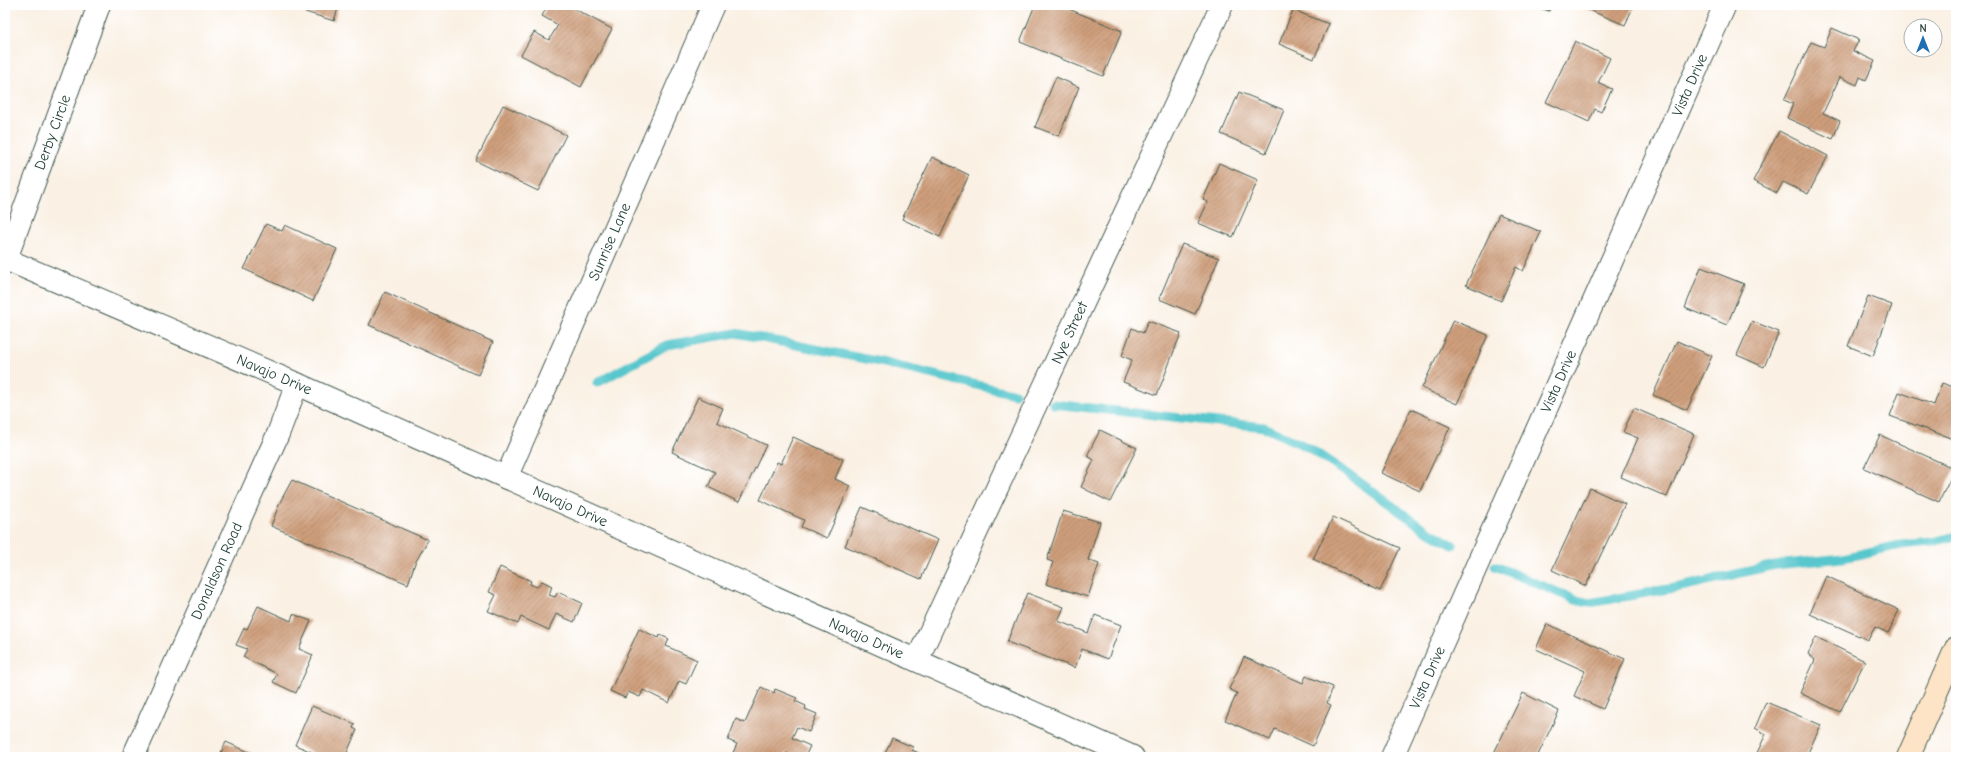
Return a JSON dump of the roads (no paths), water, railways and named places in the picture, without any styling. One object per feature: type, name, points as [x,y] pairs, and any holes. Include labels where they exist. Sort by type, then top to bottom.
[{"type":"main road","points":[[1908,757],[1956,648]]},
{"type":"street","name":"Derby Circle","points":[[5,259],[99,5]]},
{"type":"street","name":"Sunrise Lane","points":[[506,478],[712,5]]},
{"type":"street","name":"Nye Street","points":[[917,660],[1222,5]]},
{"type":"street","name":"Vista Drive","points":[[1392,757],[1725,5]]},
{"type":"street","name":"Navajo Drive","points":[[5,259],[297,384],[1134,757]]},
{"type":"street","name":"Donaldson Road","points":[[133,757],[278,434],[297,384]]},
{"type":"waterway","points":[[597,383],[667,345],[736,333],[871,360],[1015,394]]},
{"type":"waterway","points":[[1053,404],[1264,427],[1309,448],[1351,476],[1423,528],[1453,545]]},
{"type":"waterway","points":[[1495,566],[1576,600],[1589,603],[1685,586],[1775,565],[1843,558],[1900,545],[1932,542],[1956,536]]}]
